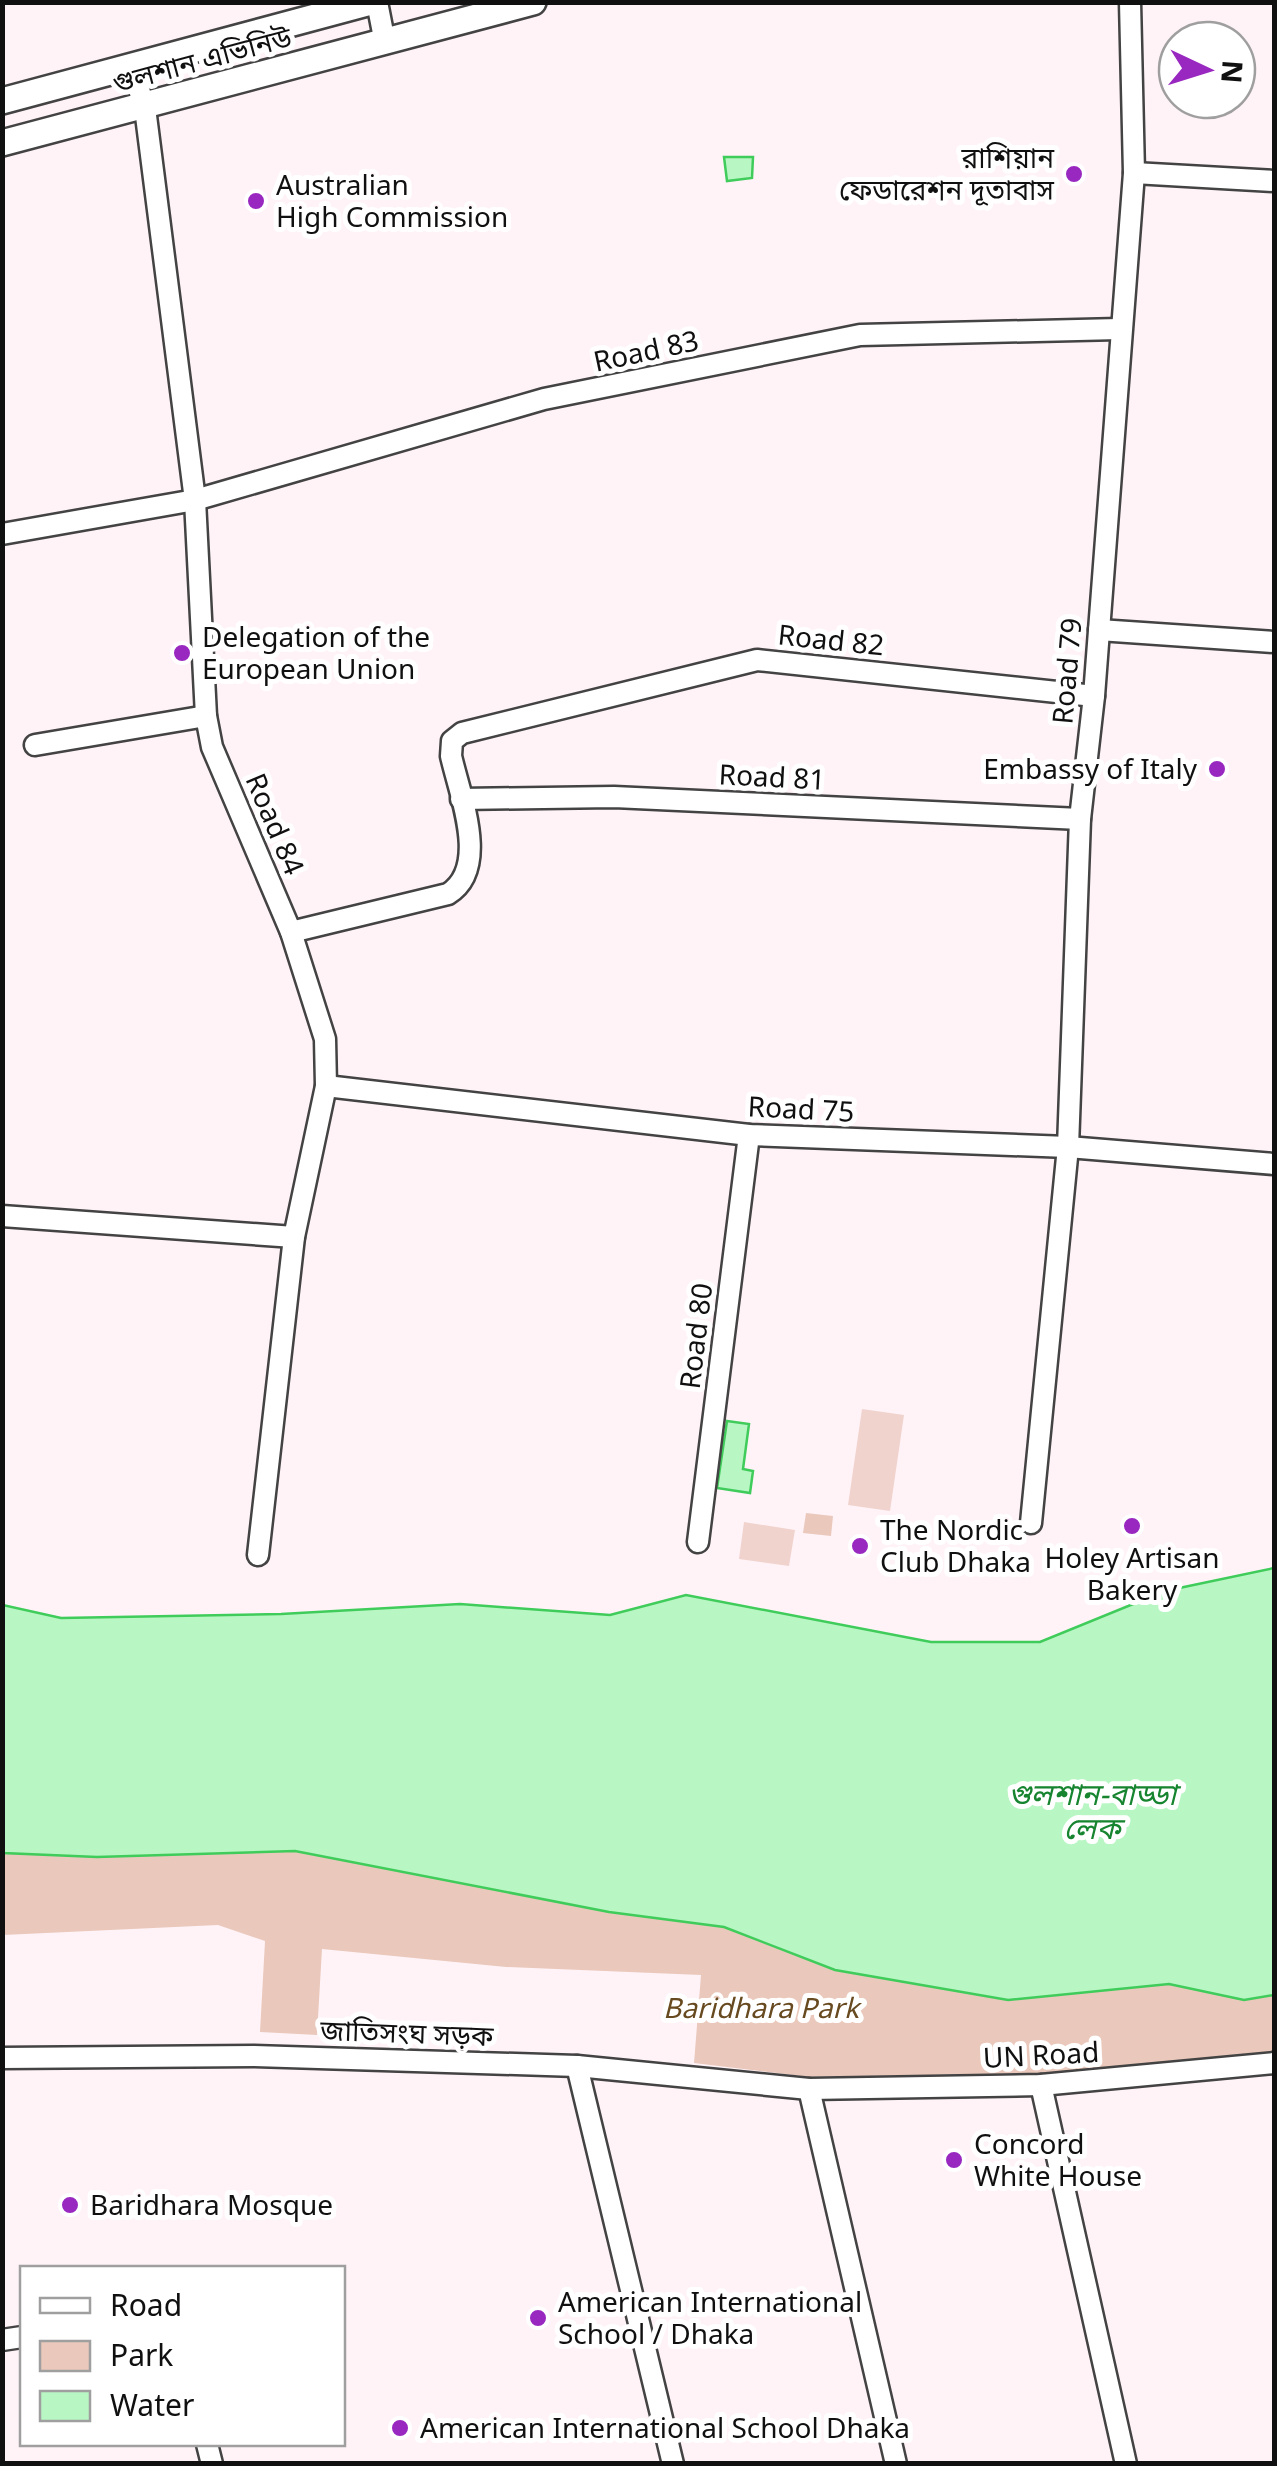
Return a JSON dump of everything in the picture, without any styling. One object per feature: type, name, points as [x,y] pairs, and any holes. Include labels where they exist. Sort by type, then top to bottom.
[{"type":"street","points":[[374,2],[385,42]]},
{"type":"street","name":"গুলশান এভিনিউ","points":[[2,101],[374,2]]},
{"type":"street","name":"গুলশান এভিনিউ","points":[[2,143],[533,2]]},
{"type":"street","name":"Road 79","points":[[1031,1523],[1068,1147],[1080,819],[1094,696],[1119,329],[1134,173],[1130,2]]},
{"type":"street","name":"Road 84","points":[[131,65],[144,108],[196,500],[206,716],[212,747],[291,932],[325,1039],[326,1086],[294,1237],[258,1555]]},
{"type":"street","points":[[1134,173],[1274,181]]},
{"type":"street","name":"Road 83","points":[[2,534],[196,500],[544,400],[860,335],[1119,329]]},
{"type":"street","points":[[1099,630],[1274,642]]},
{"type":"street","name":"Road 82","points":[[461,799],[452,741],[462,733],[756,660],[1094,696]]},
{"type":"street","points":[[35,744],[206,716]]},
{"type":"street","name":"Road 81","points":[[461,799],[614,797],[1080,819]]},
{"type":"street","points":[[291,932],[448,894],[465,884],[472,864],[461,799]]},
{"type":"street","name":"Road 75","points":[[326,1086],[749,1136],[1068,1147],[1274,1164]]},
{"type":"street","name":"Road 80","points":[[698,1542],[749,1136]]},
{"type":"street","points":[[2,1216],[294,1237]]},
{"type":"street","name":"জাতিসংঘ সড়ক","points":[[2,2058],[254,2056],[577,2066],[809,2089]]},
{"type":"street","name":"UN Road","points":[[809,2089],[1041,2086],[1274,2064]]},
{"type":"street","points":[[577,2066],[673,2464]]},
{"type":"street","points":[[1041,2086],[1126,2464]]},
{"type":"street","points":[[809,2089],[896,2464]]},
{"type":"green space","points":[[806,1513],[833,1516],[831,1536],[803,1533]]},
{"type":"green space","name":"Baridhara Park","points":[[288,1847],[424,1876],[1274,1974],[1274,2054],[1041,2073],[810,2077],[694,2063],[701,1975],[506,1967],[322,1949],[317,2035],[260,2032],[265,1941],[218,1925],[3,1935],[2,1849]]},
{"type":"shaded area","points":[[862,1409],[904,1415],[890,1511],[848,1505]]},
{"type":"shaded area","points":[[744,1522],[795,1530],[789,1566],[739,1559]]},
{"type":"water","points":[[724,157],[753,157],[752,178],[727,181]]},
{"type":"water","points":[[727,1421],[749,1424],[743,1469],[753,1471],[750,1493],[717,1488]]},
{"type":"water","name":"গুলশান-বাড্ডা লেক","points":[[1274,1568],[1274,1995],[1244,2000],[1169,1984],[1008,2000],[835,1970],[724,1927],[609,1912],[295,1851],[97,1857],[3,1853],[3,1605],[61,1618],[281,1614],[460,1604],[610,1615],[686,1595],[931,1642],[1040,1642],[1165,1591]]},
{"type":"place","name":"রাশিয়ান ফেডারেশন দূতাবাস","points":[[1074,174]]},
{"type":"place","name":"Australian High Commission","points":[[256,201]]},
{"type":"place","name":"Delegation of the European Union","points":[[182,653]]},
{"type":"place","name":"Embassy of Italy","points":[[1217,769]]},
{"type":"place","name":"Holey Artisan Bakery","points":[[1132,1526]]},
{"type":"place","name":"The Nordic Club Dhaka","points":[[860,1546]]},
{"type":"place","name":"Concord White House","points":[[954,2160]]},
{"type":"place","name":"Baridhara Mosque","points":[[70,2205]]},
{"type":"place","name":"American International School / Dhaka","points":[[538,2318]]},
{"type":"place","name":"American International School Dhaka","points":[[400,2428]]}]
